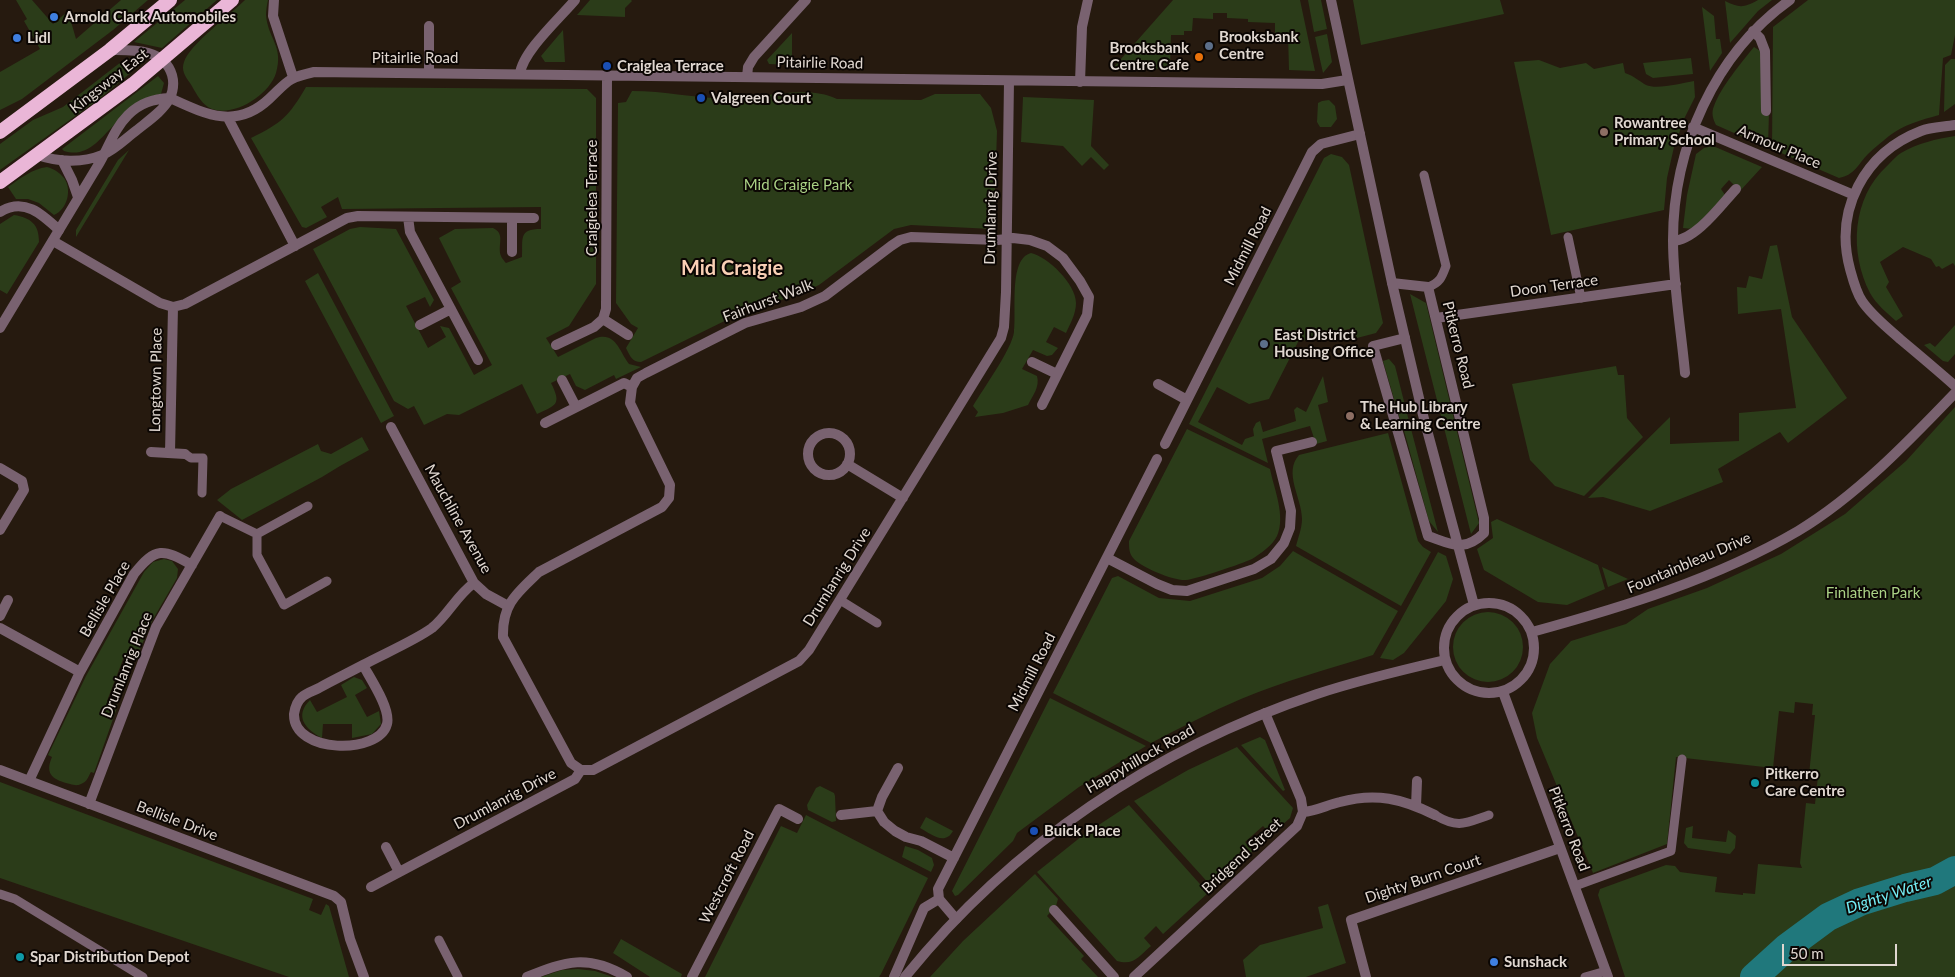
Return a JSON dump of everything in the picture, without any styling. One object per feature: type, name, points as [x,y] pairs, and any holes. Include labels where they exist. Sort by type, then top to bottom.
[{"type":"highway","name":"Kingsway East","points":[[0,132],[110,50],[170,0]]},
{"type":"highway","name":"Kingsway East","points":[[0,182],[163,60],[232,0]]},
{"type":"street","points":[[0,328],[99,164],[114,133],[129,115],[144,103],[170,98],[208,113],[228,118],[247,115],[259,108],[293,77],[273,16],[274,0]]},
{"type":"street","points":[[520,74],[521,65],[528,53],[575,0]]},
{"type":"street","points":[[747,77],[748,67],[754,57],[806,0]]},
{"type":"street","points":[[1080,82],[1082,27],[1088,0]]},
{"type":"street","points":[[1331,0],[1404,338],[1474,605]]},
{"type":"street","points":[[1685,373],[1673,241],[1674,205],[1681,166],[1693,127],[1714,85],[1731,59],[1753,32],[1790,0]]},
{"type":"street","points":[[429,73],[430,26]]},
{"type":"street","points":[[1753,32],[1760,38],[1765,52],[1766,110]]},
{"type":"street","points":[[38,155],[49,159],[62,160],[86,159],[103,155],[158,112],[170,98],[173,81],[170,68],[163,60],[145,52],[110,50]]},
{"type":"street","name":"Pitairlie Road","points":[[293,77],[314,72],[1322,84],[1347,80]]},
{"type":"street","name":"Craigielea Terrace","points":[[603,319],[606,308],[607,76]]},
{"type":"street","name":"Drumlanrig Drive","points":[[371,887],[575,779],[581,770],[593,770],[798,661],[809,650],[1001,338],[1004,327],[1006,292],[1009,81]]},
{"type":"street","points":[[228,118],[296,246]]},
{"type":"street","points":[[1955,126],[1923,130],[1901,141],[1883,154],[1866,174],[1854,195],[1846,216],[1845,242],[1853,281],[1862,301],[1877,319],[1955,386]]},
{"type":"street","name":"Armour Place","points":[[1693,127],[1854,195]]},
{"type":"street","name":"Midmill Road","points":[[1165,444],[1312,152],[1321,144],[1360,134]]},
{"type":"street","points":[[62,160],[78,197]]},
{"type":"street","points":[[1673,241],[1681,241],[1695,232],[1736,189]]},
{"type":"street","points":[[0,212],[5,209],[30,207],[42,214],[59,230]]},
{"type":"street","points":[[53,241],[160,303],[173,307],[185,304],[347,218],[358,216],[534,218]]},
{"type":"street","points":[[408,217],[410,232],[478,360]]},
{"type":"street","points":[[512,218],[512,252]]},
{"type":"street","name":"Fairhurst Walk","points":[[632,387],[637,378],[746,323],[801,307],[825,296],[900,240],[911,238],[1030,240],[1047,246],[1062,258],[1080,281],[1089,297],[1087,314],[1042,405]]},
{"type":"street","name":"Pitkerro Road","points":[[1392,283],[1428,287],[1436,318],[1484,518],[1484,533],[1476,541],[1458,547]]},
{"type":"street","name":"Doon Terrace","points":[[1436,318],[1676,284]]},
{"type":"street","name":"Longtown Place","points":[[170,453],[173,307]]},
{"type":"street","points":[[420,325],[451,309]]},
{"type":"street","points":[[556,345],[594,327],[603,319],[628,334]]},
{"type":"street","points":[[1404,338],[1373,346],[1428,536],[1458,547]]},
{"type":"street","points":[[1032,362],[1057,374]]},
{"type":"street","points":[[562,380],[576,407]]},
{"type":"street","points":[[545,423],[624,383],[632,387],[630,403],[670,485],[669,498],[662,508],[539,572],[522,588],[508,606],[503,622],[503,637],[571,763],[581,770]]},
{"type":"street","points":[[1158,384],[1187,400]]},
{"type":"street","name":"Fountainbleau Drive","points":[[1532,632],[1644,599],[1729,566],[1798,530],[1855,490],[1908,443],[1955,393]]},
{"type":"street","name":"Mauchline Avenue","points":[[391,428],[474,582],[486,594],[508,606]]},
{"type":"street","points":[[826,433],[839,435],[848,445],[850,451],[847,464],[838,473],[831,475],[818,472],[810,463],[808,456],[810,444],[820,435],[826,433]]},
{"type":"street","points":[[1107,558],[1157,584],[1172,590],[1187,591],[1254,569],[1272,559],[1284,543],[1290,528],[1291,511],[1276,451],[1312,442]]},
{"type":"street","name":"Longtown Place","points":[[151,452],[185,454]]},
{"type":"street","name":"Midmill Road","points":[[939,899],[938,889],[1157,459]]},
{"type":"street","points":[[847,464],[903,498]]},
{"type":"street","points":[[0,468],[22,481],[24,490],[0,530]]},
{"type":"street","name":"Drumlanrig Place","points":[[89,804],[156,628],[220,516]]},
{"type":"street","name":"Bellisle Place","points":[[29,781],[80,672],[134,574],[145,560],[156,554],[168,552],[192,565]]},
{"type":"street","points":[[363,665],[387,711],[388,724],[382,733],[371,741],[359,745],[320,744],[307,738],[299,729],[294,719],[295,708],[301,697],[431,628],[474,582]]},
{"type":"street","points":[[0,616],[8,600]]},
{"type":"street","points":[[1502,604],[1515,610],[1525,620],[1532,632],[1535,651],[1530,668],[1519,683],[1503,692],[1485,694],[1468,688],[1453,676],[1445,660],[1446,634],[1453,621],[1462,612],[1474,605],[1502,604]]},
{"type":"street","points":[[0,628],[80,672]]},
{"type":"street","name":"Happyhillock Road","points":[[905,977],[956,919],[1054,831],[1105,795],[1158,763],[1206,738],[1319,693],[1397,671],[1445,660]]},
{"type":"street","name":"Pitkerro Road","points":[[1503,692],[1607,974]]},
{"type":"street","points":[[1265,713],[1301,799],[1303,812],[1317,811],[1341,802],[1371,797],[1394,798],[1435,815]]},
{"type":"street","points":[[877,811],[882,797],[898,768]]},
{"type":"street","name":"Bellisle Drive","points":[[0,770],[334,896],[342,902],[350,939],[364,977]]},
{"type":"street","points":[[1416,806],[1418,781]]},
{"type":"street","name":"Westcroft Road","points":[[692,977],[779,810],[798,819]]},
{"type":"street","points":[[877,811],[884,822],[895,831],[906,837],[921,840],[954,858]]},
{"type":"street","points":[[841,815],[877,811]]},
{"type":"street","name":"Bridgend Street","points":[[1134,977],[1297,826],[1303,812]]},
{"type":"street","points":[[386,847],[399,872]]},
{"type":"street","name":"Dighty Burn Court","points":[[1366,977],[1351,920],[1560,848]]},
{"type":"street","points":[[894,977],[924,908],[939,899],[956,919]]},
{"type":"street","points":[[1054,910],[1114,977]]},
{"type":"street","points":[[528,977],[552,966],[576,961],[598,964],[627,977]]},
{"type":"lane","points":[[1424,175],[1446,266],[1441,280],[1437,284],[1428,287]]},
{"type":"lane","points":[[1568,237],[1581,298]]},
{"type":"lane","points":[[185,454],[191,458],[203,458],[202,493]]},
{"type":"lane","points":[[257,534],[308,506]]},
{"type":"lane","points":[[220,516],[257,534]]},
{"type":"lane","points":[[257,534],[257,555],[284,604],[327,582]]},
{"type":"lane","points":[[840,600],[877,623]]},
{"type":"lane","points":[[1575,886],[1671,851],[1682,759]]},
{"type":"lane","points":[[1435,815],[1447,823],[1460,825],[1489,815]]},
{"type":"lane","points":[[0,894],[16,899],[143,977]]},
{"type":"lane","points":[[439,940],[458,977]]},
{"type":"lane","points":[[1585,977],[1607,974]]},
{"type":"green space","points":[[16,0],[32,0],[53,24],[68,11],[76,39],[121,0],[148,0],[113,30],[22,99],[0,110],[0,72],[40,49],[24,21],[27,19]]},
{"type":"green space","points":[[185,0],[217,0],[162,48],[134,42]]},
{"type":"green space","points":[[245,0],[268,0],[267,23],[278,56],[276,73],[266,90],[248,104],[227,110],[217,110],[208,107],[200,99],[185,75],[183,65],[187,55],[194,47]]},
{"type":"green space","points":[[590,0],[632,1],[625,8],[625,17],[577,15]]},
{"type":"green space","points":[[1173,0],[1300,0],[1315,71],[1289,70],[1288,33],[1275,33],[1275,23],[1248,22],[1248,19],[1227,18],[1227,13],[1213,13],[1213,19],[1193,18],[1192,31],[1184,31],[1184,35],[1171,35],[1170,69],[1113,68]]},
{"type":"green space","points":[[1308,0],[1321,0],[1327,29],[1314,32]]},
{"type":"green space","points":[[1353,0],[1500,0],[1504,14],[1361,45]]},
{"type":"green space","points":[[1758,0],[1772,0],[1758,11],[1730,43],[1725,1],[1742,6],[1749,5]]},
{"type":"green space","points":[[1808,0],[1955,0],[1955,35],[1951,55],[1943,58],[1939,115],[1912,123],[1894,132],[1870,152],[1853,172],[1839,178],[1772,149],[1773,27]]},
{"type":"green space","points":[[1702,7],[1714,16],[1716,39],[1720,39],[1722,53],[1710,71]]},
{"type":"green space","points":[[563,30],[565,62],[545,62],[541,56]]},
{"type":"green space","points":[[792,33],[792,65],[769,64],[767,60]]},
{"type":"green space","points":[[1327,34],[1332,62],[1323,73],[1315,37]]},
{"type":"green space","points":[[1754,47],[1762,52],[1769,112],[1768,148],[1716,125],[1713,116],[1713,109],[1721,91]]},
{"type":"green space","points":[[134,57],[145,61],[99,99],[0,170],[0,144],[33,120],[63,107],[121,62]]},
{"type":"green space","points":[[1691,58],[1693,74],[1653,78],[1646,74],[1643,63]]},
{"type":"green space","points":[[1951,59],[1955,59],[1955,104],[1944,112],[1945,65]]},
{"type":"green space","points":[[1539,60],[1560,68],[1586,63],[1594,69],[1623,63],[1625,73],[1646,85],[1656,87],[1694,81],[1695,97],[1674,147],[1667,178],[1664,210],[1551,235],[1514,62]]},
{"type":"green space","points":[[158,76],[164,83],[161,94],[155,95],[136,106],[86,150],[72,153],[62,149]]},
{"type":"green space","points":[[306,87],[587,89],[596,98],[596,284],[569,326],[546,338],[558,357],[596,338],[608,338],[613,340],[629,364],[641,367],[616,379],[614,375],[585,390],[576,386],[570,374],[551,383],[556,396],[555,403],[553,406],[537,414],[522,384],[459,415],[447,414],[424,425],[414,406],[408,409],[394,401],[313,249],[350,229],[360,227],[396,229],[434,300],[430,307],[425,297],[406,306],[428,348],[446,337],[440,326],[449,328],[474,375],[492,365],[451,288],[461,282],[439,238],[455,229],[493,228],[499,233],[501,257],[506,263],[522,257],[522,240],[525,233],[534,229],[541,229],[541,207],[342,209],[338,197],[321,207],[327,217],[306,228],[302,227],[251,138],[284,118]]},
{"type":"green space","name":"Mid Craigie Park","points":[[632,91],[727,99],[797,92],[825,95],[837,99],[921,100],[935,94],[980,94],[991,108],[997,131],[994,223],[992,229],[911,225],[894,229],[819,285],[795,296],[747,310],[641,362],[635,361],[626,348],[638,328],[631,324],[616,303],[618,103],[626,102]]},
{"type":"green space","points":[[1023,97],[1094,100],[1091,146],[1109,165],[1104,170],[1091,157],[1082,166],[1063,146],[1021,142]]},
{"type":"green space","points":[[1329,100],[1335,106],[1337,119],[1331,127],[1320,127],[1317,122],[1318,103]]},
{"type":"green space","points":[[1955,136],[1955,266],[1953,263],[1942,269],[1939,266],[1936,267],[1931,259],[1903,247],[1880,262],[1889,282],[1886,287],[1903,316],[1896,321],[1875,301],[1863,277],[1857,243],[1861,209],[1875,179],[1899,154],[1921,144]]},
{"type":"green space","points":[[1713,146],[1762,167],[1740,191],[1729,180],[1721,189],[1725,195],[1693,229],[1683,228],[1687,195],[1696,154],[1704,148]]},
{"type":"green space","points":[[129,150],[76,237],[76,230],[118,160]]},
{"type":"green space","points":[[1331,154],[1342,157],[1349,165],[1383,323],[1376,333],[1357,338],[1353,328],[1298,342],[1269,399],[1249,404],[1217,387],[1198,422],[1242,445],[1245,439],[1254,436],[1253,429],[1256,423],[1260,421],[1263,432],[1296,421],[1294,410],[1297,407],[1306,412],[1323,376],[1328,402],[1318,405],[1327,441],[1316,444],[1310,426],[1262,439],[1268,463],[1189,424],[1324,158]]},
{"type":"green space","points":[[47,167],[56,171],[64,178],[68,188],[63,208],[54,215],[39,203],[28,199],[16,199],[8,187],[31,172]]},
{"type":"green space","points":[[14,215],[29,220],[36,226],[39,242],[7,294],[0,290],[0,224]]},
{"type":"green space","points":[[1777,245],[1792,317],[1847,398],[1788,443],[1780,432],[1718,469],[1723,482],[1650,511],[1603,497],[1588,498],[1670,417],[1670,444],[1739,441],[1739,413],[1796,408],[1781,309],[1738,314],[1737,287],[1746,288],[1749,276],[1762,279],[1770,246]]},
{"type":"green space","points":[[1031,253],[1053,266],[1066,280],[1075,296],[1076,307],[1074,315],[1066,333],[1054,327],[1046,342],[1058,348],[1052,355],[1047,356],[1033,350],[1022,369],[1037,376],[1038,380],[1028,405],[1003,413],[975,417],[978,412],[973,406],[1003,358],[1012,339],[1015,323],[1016,275],[1024,257]]},
{"type":"green space","points":[[318,273],[394,416],[381,423],[305,281]]},
{"type":"green space","points":[[1410,294],[1426,303],[1479,523],[1471,534]]},
{"type":"green space","points":[[1955,325],[1955,354],[1948,362],[1943,361],[1924,345],[1930,343],[1935,347]]},
{"type":"green space","points":[[1389,359],[1395,366],[1409,421],[1401,423],[1383,361]]},
{"type":"green space","points":[[1616,366],[1618,375],[1624,375],[1627,418],[1643,437],[1584,496],[1555,486],[1530,460],[1512,384]]},
{"type":"green space","name":"Finlathen Park","points":[[1955,407],[1955,977],[1625,977],[1598,895],[1600,889],[1666,865],[1675,866],[1680,872],[1717,877],[1715,892],[1743,895],[1743,893],[1755,894],[1758,864],[1802,868],[1800,863],[1806,803],[1815,804],[1818,776],[1809,775],[1815,715],[1812,715],[1813,704],[1795,702],[1794,713],[1779,711],[1773,768],[1676,757],[1667,844],[1593,873],[1537,738],[1532,713],[1550,664],[1571,641],[1626,624],[1648,609],[1707,588],[1781,554],[1845,514],[1906,461]]},
{"type":"green space","points":[[1410,425],[1438,532],[1429,521],[1403,427]]},
{"type":"green space","points":[[1187,429],[1270,469],[1280,511],[1280,520],[1277,536],[1273,543],[1252,559],[1199,577],[1181,580],[1151,570],[1138,563],[1131,555],[1129,541]]},
{"type":"green space","points":[[1388,433],[1418,541],[1431,552],[1401,606],[1296,546],[1302,519],[1293,470],[1299,455]]},
{"type":"green space","points":[[362,437],[369,450],[242,520],[217,500],[231,489],[318,444],[321,451],[331,454]]},
{"type":"green space","points":[[1497,519],[1598,565],[1605,589],[1567,605],[1538,602],[1484,570],[1477,549],[1493,538],[1491,522]]},
{"type":"green space","points":[[1293,551],[1398,611],[1373,655],[1290,681],[1241,699],[1151,743],[1053,693],[1112,578],[1118,576],[1159,598],[1190,601],[1262,578],[1280,566]]},
{"type":"green space","points":[[1438,552],[1446,556],[1453,579],[1446,601],[1404,653],[1393,660],[1380,658]]},
{"type":"green space","points":[[164,559],[172,561],[178,569],[177,578],[152,621],[135,661],[124,657],[107,701],[118,705],[94,773],[91,772],[86,781],[78,785],[59,781],[50,772],[49,768],[52,757],[48,755],[86,676],[144,572],[153,562]]},
{"type":"green space","points":[[1602,567],[1628,579],[1608,587]]},
{"type":"green space","points":[[1488,612],[1501,615],[1513,622],[1520,634],[1523,647],[1520,660],[1513,672],[1501,679],[1488,682],[1475,679],[1463,672],[1456,660],[1453,647],[1456,634],[1463,622],[1475,615]]},
{"type":"green space","points":[[354,677],[362,680],[367,688],[355,695],[367,717],[379,711],[381,724],[372,734],[352,738],[352,724],[323,724],[322,738],[311,731],[302,717],[305,706],[310,700],[317,712],[347,697],[341,685]]},
{"type":"green space","points":[[1050,698],[1146,746],[1079,787],[1017,833],[1013,841],[955,896],[952,891]]},
{"type":"green space","points":[[1260,737],[1265,740],[1285,790],[1283,791],[1241,745]]},
{"type":"green space","points":[[1237,747],[1293,808],[1290,818],[1271,835],[1263,826],[1245,842],[1253,851],[1212,887],[1134,801],[1188,770]]},
{"type":"green space","points":[[0,782],[313,899],[309,910],[321,915],[326,904],[329,906],[349,977],[289,977],[0,878]]},
{"type":"green space","points":[[820,786],[834,793],[836,821],[832,822],[808,810],[807,805],[816,788]]},
{"type":"green space","points":[[1129,805],[1208,893],[1163,934],[1156,926],[1144,938],[1151,946],[1136,959],[1123,962],[1117,961],[1037,872],[1082,836]]},
{"type":"green space","points":[[806,815],[928,878],[881,974],[879,977],[705,977],[781,826],[797,833]]},
{"type":"green space","points":[[926,817],[953,831],[946,838],[933,836],[920,828]]},
{"type":"green space","points":[[1693,826],[1692,838],[1726,842],[1728,830],[1736,836],[1735,848],[1730,854],[1688,848],[1684,843],[1686,828]]},
{"type":"green space","points":[[905,846],[918,850],[932,858],[934,865],[931,872],[902,857]]},
{"type":"green space","points":[[1035,874],[1058,899],[1056,906],[1047,916],[1084,956],[1081,959],[1098,977],[930,977],[963,941]]},
{"type":"green space","points":[[1328,904],[1346,963],[1306,977],[1246,977],[1243,960],[1260,945],[1323,928],[1318,907]]},
{"type":"green space","points":[[621,939],[682,974],[681,977],[650,977],[613,953]]},
{"type":"green space","points":[[562,970],[595,971],[613,977],[541,977]]},
{"type":"waterway","name":"Dighty Water","points":[[1754,977],[1786,948],[1828,917],[1860,902],[1935,881],[1955,870]]},
{"type":"place","name":"Arnold Clark Automobiles","points":[[54,17]]},
{"type":"place","name":"Lidl","points":[[17,38]]},
{"type":"place","name":"Brooksbank Centre","points":[[1209,46]]},
{"type":"place","name":"Brooksbank Centre Cafe","points":[[1199,57]]},
{"type":"place","name":"Craiglea Terrace","points":[[607,66]]},
{"type":"place","name":"Valgreen Court","points":[[701,98]]},
{"type":"place","name":"Rowantree Primary School","points":[[1604,132]]},
{"type":"place","name":"East District Housing Office","points":[[1264,344]]},
{"type":"place","name":"The Hub Library & Learning Centre","points":[[1350,416]]},
{"type":"place","name":"Pitkerro Care Centre","points":[[1755,783]]},
{"type":"place","name":"Buick Place","points":[[1034,831]]},
{"type":"place","name":"Spar Distribution Depot","points":[[20,957]]},
{"type":"place","name":"Sunshack","points":[[1494,962]]},
{"type":"district","name":"Mid Craigie","points":[[732,269]]}]
